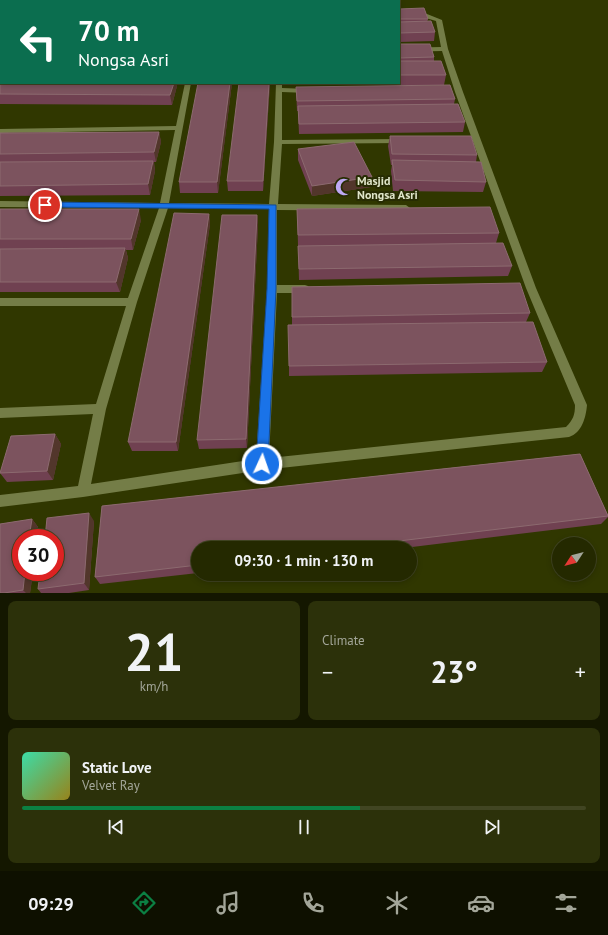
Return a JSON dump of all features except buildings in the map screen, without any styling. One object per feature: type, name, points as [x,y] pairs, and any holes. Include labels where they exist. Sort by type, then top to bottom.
[{"type":"street","points":[[0,501],[83,491],[262,464],[569,432],[577,425],[581,416],[582,405],[527,288],[474,140],[455,92],[439,20],[427,16],[400,16]]},
{"type":"street","points":[[400,50],[445,49]]},
{"type":"street","points":[[83,491],[100,410],[132,302],[164,206],[188,84]]},
{"type":"street","points":[[262,464],[272,289],[279,87],[318,91]]},
{"type":"street","points":[[0,131],[179,128]]},
{"type":"street","points":[[278,142],[414,141]]},
{"type":"street","points":[[0,204],[416,208]]},
{"type":"street","points":[[272,289],[319,289]]},
{"type":"street","points":[[0,302],[132,302]]},
{"type":"street","points":[[0,413],[100,410]]},
{"type":"place","name":"Masjid Nongsa Asri","points":[[344,187]]},
{"type":"route","points":[[45,205],[274,207],[272,289],[262,464]]}]
